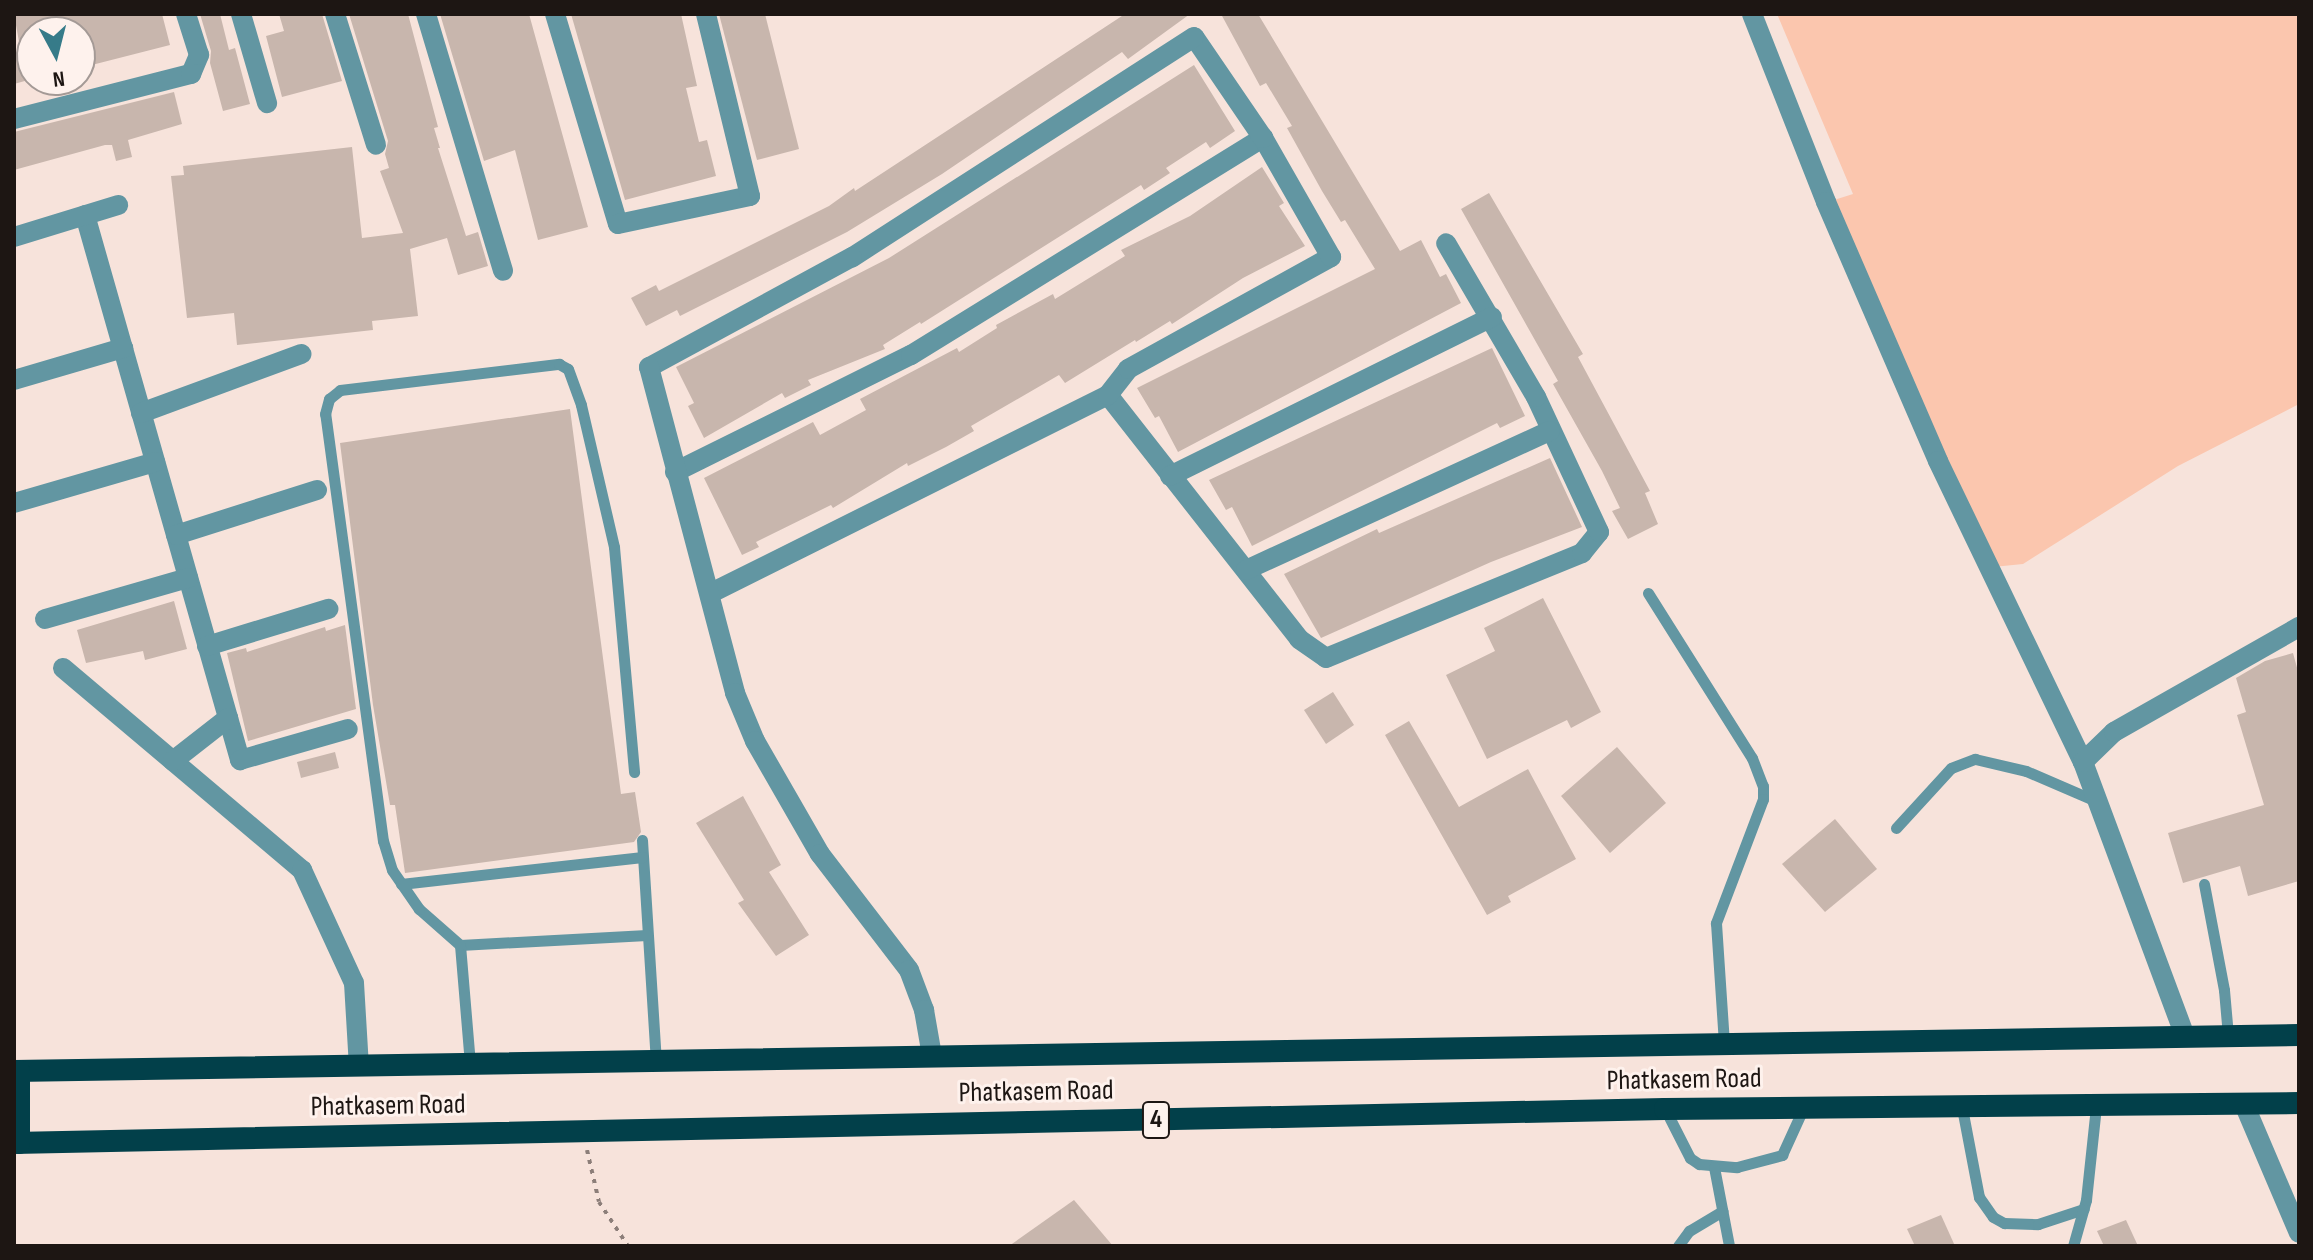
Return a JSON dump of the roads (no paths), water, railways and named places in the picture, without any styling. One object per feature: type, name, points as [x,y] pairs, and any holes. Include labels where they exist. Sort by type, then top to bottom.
[{"type":"highway","name":"Phatkasem Road","points":[[17,1071],[2299,1035]]},
{"type":"highway","points":[[16,1143],[17,1071]]},
{"type":"highway","name":"Phatkasem Road","points":[[16,1143],[1665,1109],[2299,1103]]},
{"type":"street","points":[[14,119],[191,74],[199,55],[186,14]]},
{"type":"street","points":[[241,14],[267,103]]},
{"type":"street","points":[[335,14],[376,145]]},
{"type":"street","points":[[426,14],[503,271]]},
{"type":"street","points":[[555,14],[618,224],[750,196],[706,14]]},
{"type":"street","points":[[1752,14],[1826,202],[1938,461],[2083,762],[2185,1037]]},
{"type":"street","points":[[711,593],[1108,395],[1128,369],[1331,257],[1263,138],[1194,37],[852,257],[649,367],[735,693],[755,741],[820,854],[909,970],[924,1010],[932,1056]]},
{"type":"street","points":[[675,472],[911,355],[1263,138]]},
{"type":"street","points":[[14,237],[118,205]]},
{"type":"street","points":[[85,215],[240,760],[348,729]]},
{"type":"street","points":[[1108,395],[1299,639],[1326,658],[1582,553],[1599,532],[1492,317],[1446,243]]},
{"type":"street","points":[[1170,476],[1492,317]]},
{"type":"street","points":[[14,380],[123,348]]},
{"type":"street","points":[[141,413],[301,354]]},
{"type":"street","points":[[1246,570],[1550,431]]},
{"type":"street","points":[[14,503],[155,462]]},
{"type":"street","points":[[176,535],[317,490]]},
{"type":"street","points":[[45,619],[188,578]]},
{"type":"street","points":[[207,646],[328,609]]},
{"type":"street","points":[[2083,762],[2114,732],[2299,627]]},
{"type":"street","points":[[63,668],[302,870],[354,983],[359,1066]]},
{"type":"street","points":[[173,761],[228,718]]},
{"type":"street","points":[[2244,1104],[2299,1233]]},
{"type":"lane","points":[[470,1064],[460,945],[419,909],[392,870],[383,841],[325,414],[329,399],[340,390],[559,364],[568,369],[581,405],[614,547],[634,772]]},
{"type":"lane","points":[[1648,593],[1752,758],[1763,786],[1763,799],[1716,923],[1724,1043]]},
{"type":"lane","points":[[1896,828],[1941,777],[1965,760],[1975,759],[2026,771],[2097,802]]},
{"type":"lane","points":[[642,840],[656,1061]]},
{"type":"lane","points":[[401,884],[642,857]]},
{"type":"lane","points":[[2204,884],[2224,990],[2228,1036]]},
{"type":"lane","points":[[460,945],[647,935]]},
{"type":"lane","points":[[2073,1246],[2084,1209],[2096,1106]]},
{"type":"lane","points":[[1962,1108],[1979,1197],[1993,1217],[2013,1224],[2038,1224],[2084,1209]]},
{"type":"lane","points":[[1665,1109],[1690,1158],[1714,1167],[1762,1163],[1782,1155],[1803,1109]]},
{"type":"lane","points":[[1714,1167],[1729,1246]]},
{"type":"lane","points":[[1678,1246],[1689,1231],[1722,1211]]}]
